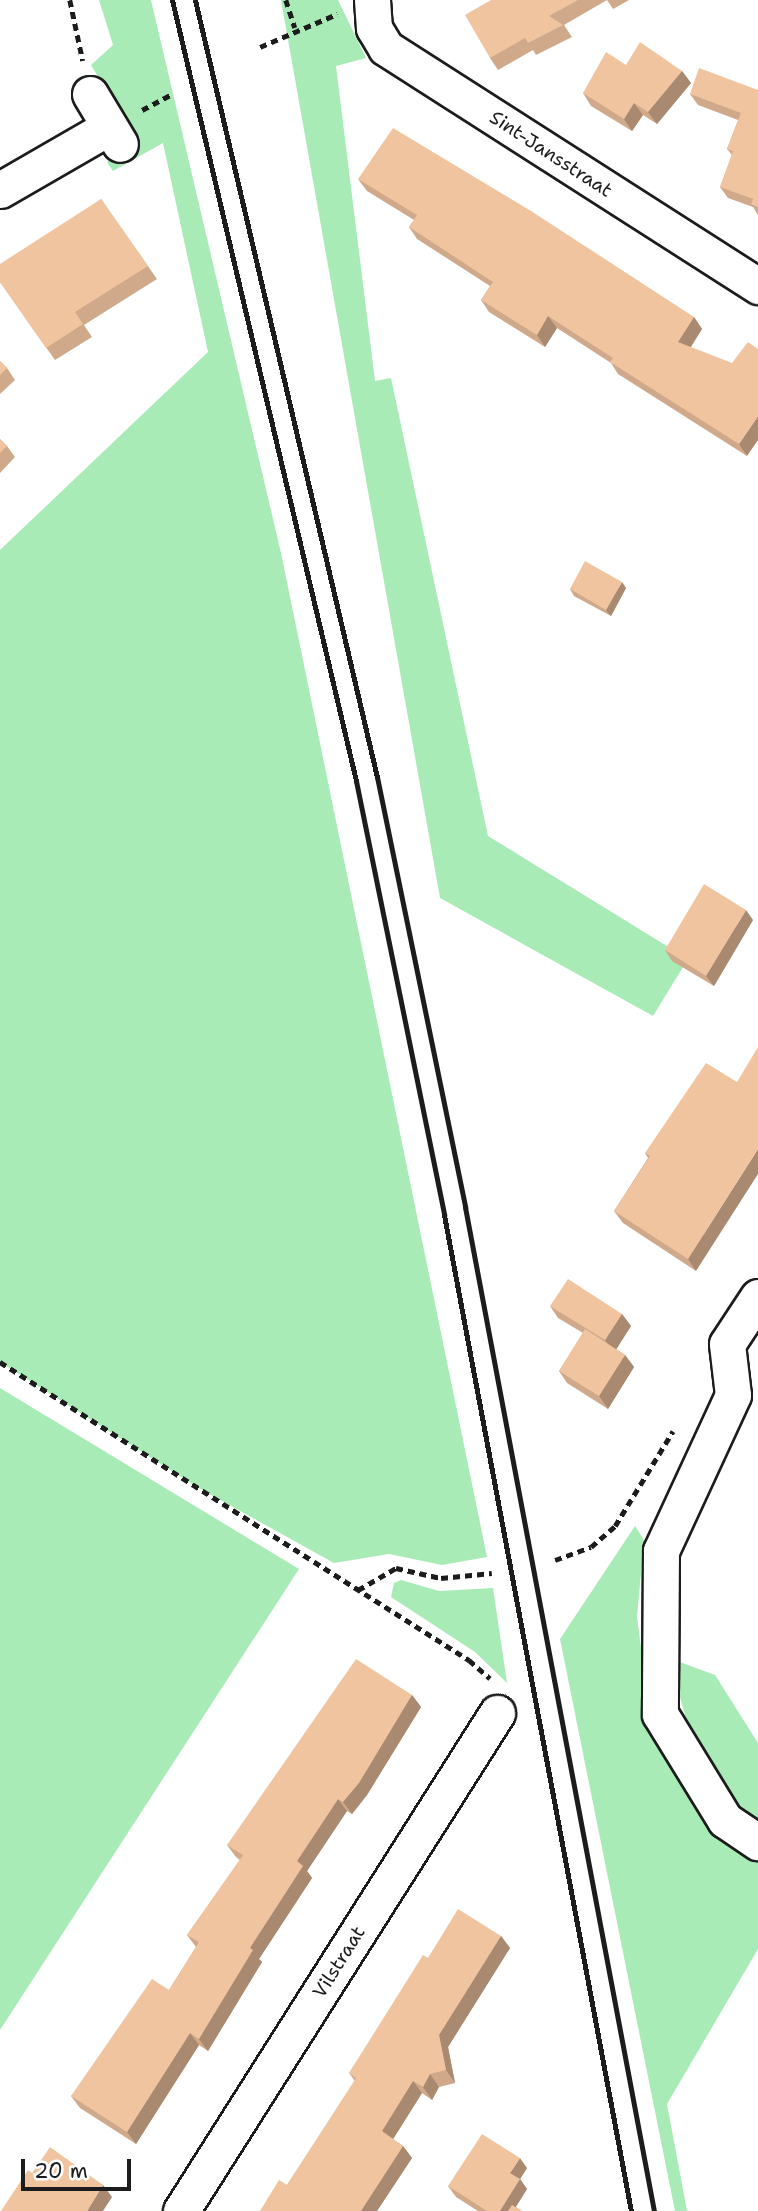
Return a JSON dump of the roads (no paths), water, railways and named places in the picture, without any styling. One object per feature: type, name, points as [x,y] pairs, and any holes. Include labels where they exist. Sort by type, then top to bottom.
[{"type":"street","name":"Sint-Jansstraat","points":[[371,1],[374,28],[386,48],[758,286]]},
{"type":"street","points":[[0,190],[115,136],[90,94]]},
{"type":"street","points":[[758,1297],[727,1344],[733,1395],[661,1551],[660,1714],[725,1820],[758,1842]]},
{"type":"street","name":"Vilstraat","points":[[181,2211],[496,1713]]},
{"type":"railway","points":[[172,0],[356,781],[444,1215],[631,2211]]},
{"type":"railway","points":[[195,0],[377,777],[465,1207],[654,2211]]}]
